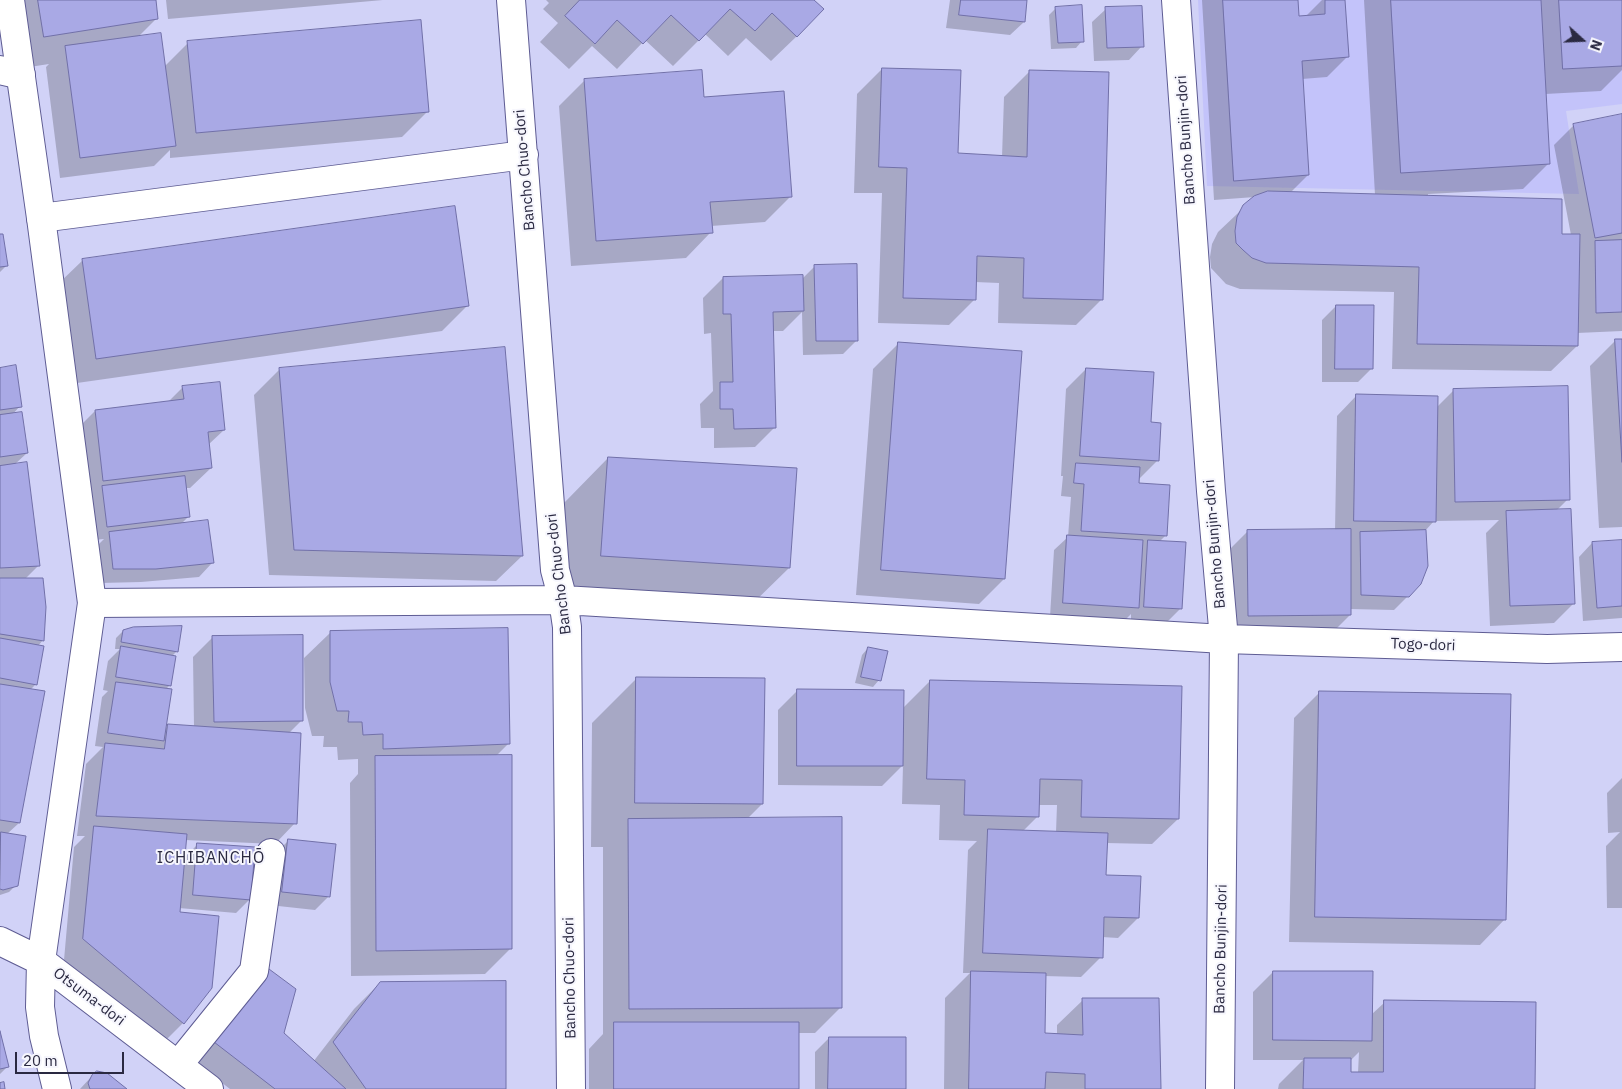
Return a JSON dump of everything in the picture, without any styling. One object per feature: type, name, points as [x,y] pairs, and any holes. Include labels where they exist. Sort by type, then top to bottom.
[{"type":"street","points":[[10,0],[11,72],[41,218],[92,603],[41,961],[40,1006],[44,1036],[57,1089]]},
{"type":"street","name":"Bancho Chuo-dori","points":[[511,0],[555,570],[563,600],[567,627],[571,1089]]},
{"type":"street","name":"Bancho Bunjin-dori","points":[[1176,0],[1210,482],[1224,640],[1220,1089]]},
{"type":"street","points":[[41,218],[524,155]]},
{"type":"street","name":"Togo-dori","points":[[92,603],[563,600],[1224,640],[1547,649],[1622,647]]},
{"type":"street","points":[[178,1065],[254,971],[271,853]]},
{"type":"street","name":"Otsuma-dori","points":[[0,941],[41,961],[208,1089]]},
{"type":"shaded area","points":[[1198,0],[1622,0],[1622,104],[1566,111],[1579,194],[1207,186]]},
{"type":"building","points":[[38,0],[156,0],[158,19],[44,37]]},
{"type":"building","points":[[580,0],[814,0],[824,9],[797,37],[772,13],[755,31],[730,9],[699,41],[671,15],[643,44],[617,20],[595,44],[565,16]]},
{"type":"building","points":[[961,0],[1027,0],[1025,22],[959,15]]},
{"type":"building","points":[[1223,0],[1298,0],[1299,16],[1325,14],[1325,0],[1345,0],[1349,57],[1302,61],[1309,175],[1234,181]]},
{"type":"building","points":[[1391,0],[1541,0],[1550,164],[1401,173]]},
{"type":"building","points":[[1559,0],[1622,0],[1622,66],[1563,69]]},
{"type":"building","points":[[1082,5],[1084,42],[1058,43],[1055,7]]},
{"type":"building","points":[[1142,6],[1144,47],[1107,48],[1105,7]]},
{"type":"building","points":[[421,20],[429,112],[196,133],[187,41]]},
{"type":"building","points":[[161,33],[176,146],[80,158],[65,46]]},
{"type":"building","points":[[882,68],[961,70],[958,153],[1027,157],[1029,70],[1109,72],[1103,300],[1023,298],[1024,258],[977,256],[976,300],[903,298],[907,168],[879,167]]},
{"type":"building","points":[[702,70],[704,97],[784,91],[792,197],[710,202],[713,233],[596,241],[584,79]]},
{"type":"building","points":[[1622,114],[1622,233],[1595,238],[1573,124]]},
{"type":"building","points":[[1268,191],[1562,199],[1562,234],[1580,234],[1578,346],[1417,344],[1419,267],[1266,263],[1252,258],[1236,243],[1237,217],[1243,205],[1254,196]]},
{"type":"building","points":[[455,206],[469,306],[96,359],[82,259]]},
{"type":"building","points":[[0,234],[3,234],[8,266],[0,267]]},
{"type":"building","points":[[1622,240],[1622,312],[1596,313],[1595,241]]},
{"type":"building","points":[[857,264],[858,341],[816,341],[814,265]]},
{"type":"building","points":[[803,275],[804,311],[773,312],[776,428],[734,429],[733,409],[720,409],[720,382],[733,382],[731,314],[723,314],[723,277]]},
{"type":"building","points":[[1336,305],[1374,305],[1373,369],[1335,369]]},
{"type":"building","points":[[1615,339],[1622,339],[1622,462]]},
{"type":"building","points":[[898,342],[1022,351],[1005,579],[881,570]]},
{"type":"building","points":[[505,347],[523,556],[294,550],[279,368]]},
{"type":"building","points":[[16,365],[22,407],[0,410],[0,368]]},
{"type":"building","points":[[1086,368],[1154,372],[1151,422],[1161,423],[1159,461],[1080,456]]},
{"type":"building","points":[[220,382],[225,430],[208,432],[212,468],[103,481],[95,410],[184,399],[182,386]]},
{"type":"building","points":[[1568,386],[1570,500],[1455,502],[1453,389]]},
{"type":"building","points":[[1356,394],[1438,396],[1436,522],[1354,521]]},
{"type":"building","points":[[22,412],[28,453],[0,457],[0,415]]},
{"type":"building","points":[[608,457],[797,468],[790,568],[601,556]]},
{"type":"building","points":[[27,462],[40,566],[0,568],[0,466]]},
{"type":"building","points":[[1076,463],[1140,467],[1139,483],[1170,485],[1167,536],[1081,531],[1084,484],[1074,483]]},
{"type":"building","points":[[185,476],[190,517],[107,527],[102,486]]},
{"type":"building","points":[[1571,509],[1575,604],[1510,606],[1506,511]]},
{"type":"building","points":[[208,520],[214,563],[156,569],[113,569],[109,532]]},
{"type":"building","points":[[1351,529],[1351,615],[1248,616],[1247,530]]},
{"type":"building","points":[[1426,530],[1428,566],[1421,584],[1409,597],[1361,595],[1360,532]]},
{"type":"building","points":[[1067,535],[1143,540],[1139,608],[1063,603]]},
{"type":"building","points":[[1148,540],[1186,542],[1182,609],[1144,607]]},
{"type":"building","points":[[1622,540],[1622,606],[1597,608],[1592,542]]},
{"type":"building","points":[[0,578],[43,578],[46,607],[44,641],[0,634]]},
{"type":"building","points":[[182,626],[178,652],[121,642],[123,630],[133,627]]},
{"type":"building","points":[[508,628],[510,744],[383,749],[383,734],[363,735],[362,722],[348,722],[349,711],[337,711],[330,682],[330,631]]},
{"type":"building","points":[[303,635],[303,721],[214,722],[212,636]]},
{"type":"building","points":[[0,638],[44,646],[37,685],[0,678]]},
{"type":"building","points":[[121,646],[176,656],[171,686],[116,677]]},
{"type":"building","points":[[868,647],[888,651],[881,681],[861,677]]},
{"type":"building","points":[[636,677],[765,678],[763,804],[635,803]]},
{"type":"building","points":[[930,680],[1182,686],[1179,819],[1081,817],[1082,780],[1040,779],[1039,817],[964,815],[965,780],[927,779]]},
{"type":"building","points":[[116,682],[172,689],[164,741],[108,733]]},
{"type":"building","points":[[0,684],[45,691],[20,823],[0,820]]},
{"type":"building","points":[[797,689],[904,690],[903,766],[797,766]]},
{"type":"building","points":[[1319,691],[1511,694],[1506,920],[1315,917]]},
{"type":"building","points":[[168,724],[301,733],[297,824],[96,816],[105,743],[164,749]]},
{"type":"building","points":[[512,755],[512,949],[376,951],[375,756]]},
{"type":"building","points":[[842,817],[842,1008],[629,1009],[628,819]]},
{"type":"building","points":[[94,826],[187,834],[180,912],[219,916],[212,988],[184,1024],[83,939]]},
{"type":"building","points":[[988,829],[1108,833],[1106,875],[1141,876],[1139,918],[1104,917],[1103,958],[983,953]]},
{"type":"building","points":[[1,832],[26,836],[18,886],[3,890],[0,889]]},
{"type":"building","points":[[288,839],[336,844],[330,897],[282,892]]},
{"type":"building","points":[[197,843],[255,847],[251,900],[193,895]]},
{"type":"building","points":[[269,969],[296,989],[284,1033],[346,1089],[275,1089],[214,1042]]},
{"type":"building","points":[[971,971],[1046,973],[1045,1033],[1083,1035],[1082,998],[1159,998],[1161,1089],[1085,1089],[1085,1074],[1046,1072],[1045,1089],[969,1089]]},
{"type":"building","points":[[1273,971],[1373,971],[1372,1041],[1273,1040]]},
{"type":"building","points":[[506,981],[506,1089],[366,1089],[333,1042],[380,982]]},
{"type":"building","points":[[1384,1000],[1536,1002],[1535,1089],[1303,1089],[1304,1058],[1351,1058],[1351,1072],[1383,1072]]},
{"type":"building","points":[[614,1022],[799,1022],[799,1089],[614,1089]]},
{"type":"building","points":[[0,1031],[9,1067],[0,1069]]},
{"type":"building","points":[[829,1037],[906,1037],[906,1089],[828,1089]]},
{"type":"building","points":[[97,1071],[107,1073],[127,1089],[90,1089],[88,1083],[92,1075]]},
{"type":"building","points":[[4,1082],[5,1089],[0,1089],[0,1083]]},
{"type":"district","name":"ICHIBANCHŌ","points":[[211,858]]}]
